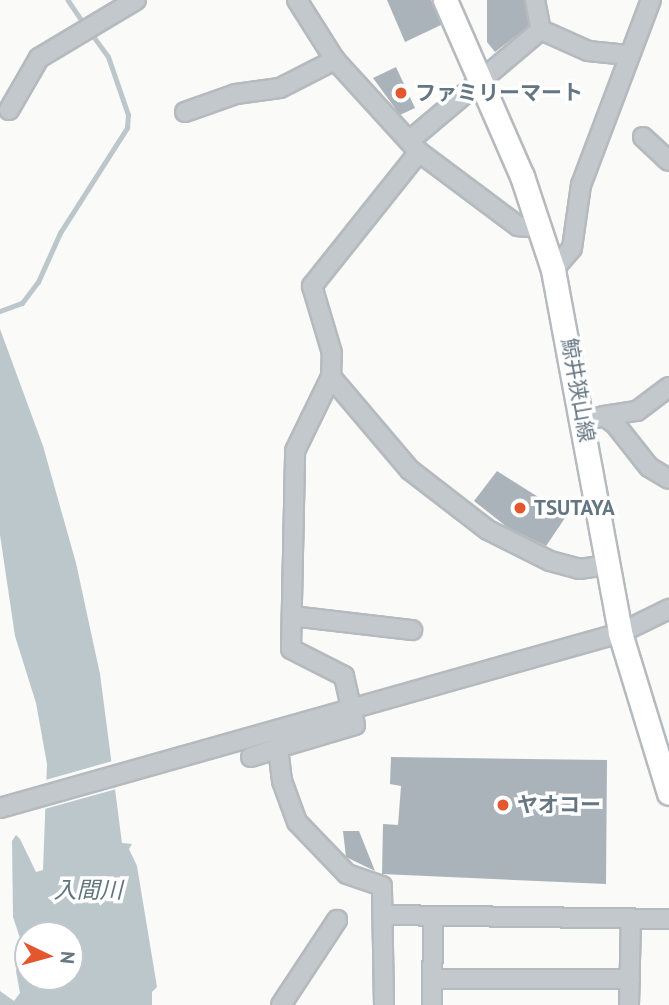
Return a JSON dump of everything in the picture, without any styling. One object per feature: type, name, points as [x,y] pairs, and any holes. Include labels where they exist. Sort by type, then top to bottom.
[{"type":"main road","name":"鯨井狭山線","points":[[445,0],[480,77],[540,228],[553,270],[594,419],[607,565],[620,633],[669,793]]},
{"type":"street","points":[[9,110],[39,58],[90,30],[136,0]]},
{"type":"street","points":[[297,0],[335,60],[414,147],[518,226],[540,228]]},
{"type":"street","points":[[535,0],[541,30]]},
{"type":"street","points":[[553,270],[572,248],[581,185],[628,54],[652,0]]},
{"type":"street","points":[[250,757],[354,729],[354,706],[345,676],[291,649],[295,451],[331,377],[332,354],[312,286],[414,147],[480,77],[541,30]]},
{"type":"street","points":[[541,30],[588,51],[628,54]]},
{"type":"street","points":[[185,112],[236,94],[280,88],[335,60]]},
{"type":"street","points":[[643,137],[669,161]]},
{"type":"street","points":[[331,377],[410,470],[488,530],[550,561],[579,569],[607,565]]},
{"type":"street","points":[[594,419],[637,411],[669,387]]},
{"type":"street","points":[[594,419],[649,467],[669,479]]},
{"type":"street","points":[[0,808],[620,633],[669,609]]},
{"type":"street","points":[[292,616],[412,630]]},
{"type":"street","points":[[278,748],[282,781],[297,822],[347,874],[382,886],[384,1005]]},
{"type":"street","points":[[383,915],[669,919]]},
{"type":"street","points":[[432,1005],[433,917]]},
{"type":"street","points":[[629,1005],[631,919]]},
{"type":"street","points":[[281,1005],[337,920]]},
{"type":"street","points":[[432,979],[630,979]]},
{"type":"water","name":"入間川","points":[[0,329],[43,446],[76,563],[100,674],[122,843],[132,844],[129,849],[137,866],[157,987],[152,992],[152,1005],[0,1005],[0,991],[14,1001],[20,991],[84,991],[84,921],[14,921],[13,917],[12,841],[16,835],[36,872],[43,870],[47,764],[36,703],[15,636],[0,535]]},
{"type":"pier","points":[[116,760],[120,788],[41,810],[42,781]]},
{"type":"building","points":[[387,0],[431,0],[441,25],[405,42]]},
{"type":"building","points":[[487,0],[524,0],[529,26],[495,52],[487,42]]},
{"type":"building","points":[[396,67],[415,108],[400,115],[373,78]]},
{"type":"building","name":"TSUTAYA","points":[[497,471],[567,515],[546,546],[507,527],[474,501]]},
{"type":"building","name":"ヤオコー","points":[[391,757],[607,760],[606,884],[382,874],[383,824],[398,825],[401,786],[390,784]]},
{"type":"building","points":[[343,831],[359,831],[375,871],[346,857]]},
{"type":"waterway","points":[[68,0],[85,25]]},
{"type":"waterway","points":[[0,311],[22,303],[38,282],[60,233],[127,128],[128,115],[108,57],[90,32]]},
{"type":"place","name":"ファミリーマート","points":[[401,93]]},
{"type":"place","name":"TSUTAYA","points":[[520,508]]},
{"type":"place","name":"ヤオコー","points":[[503,805]]}]
